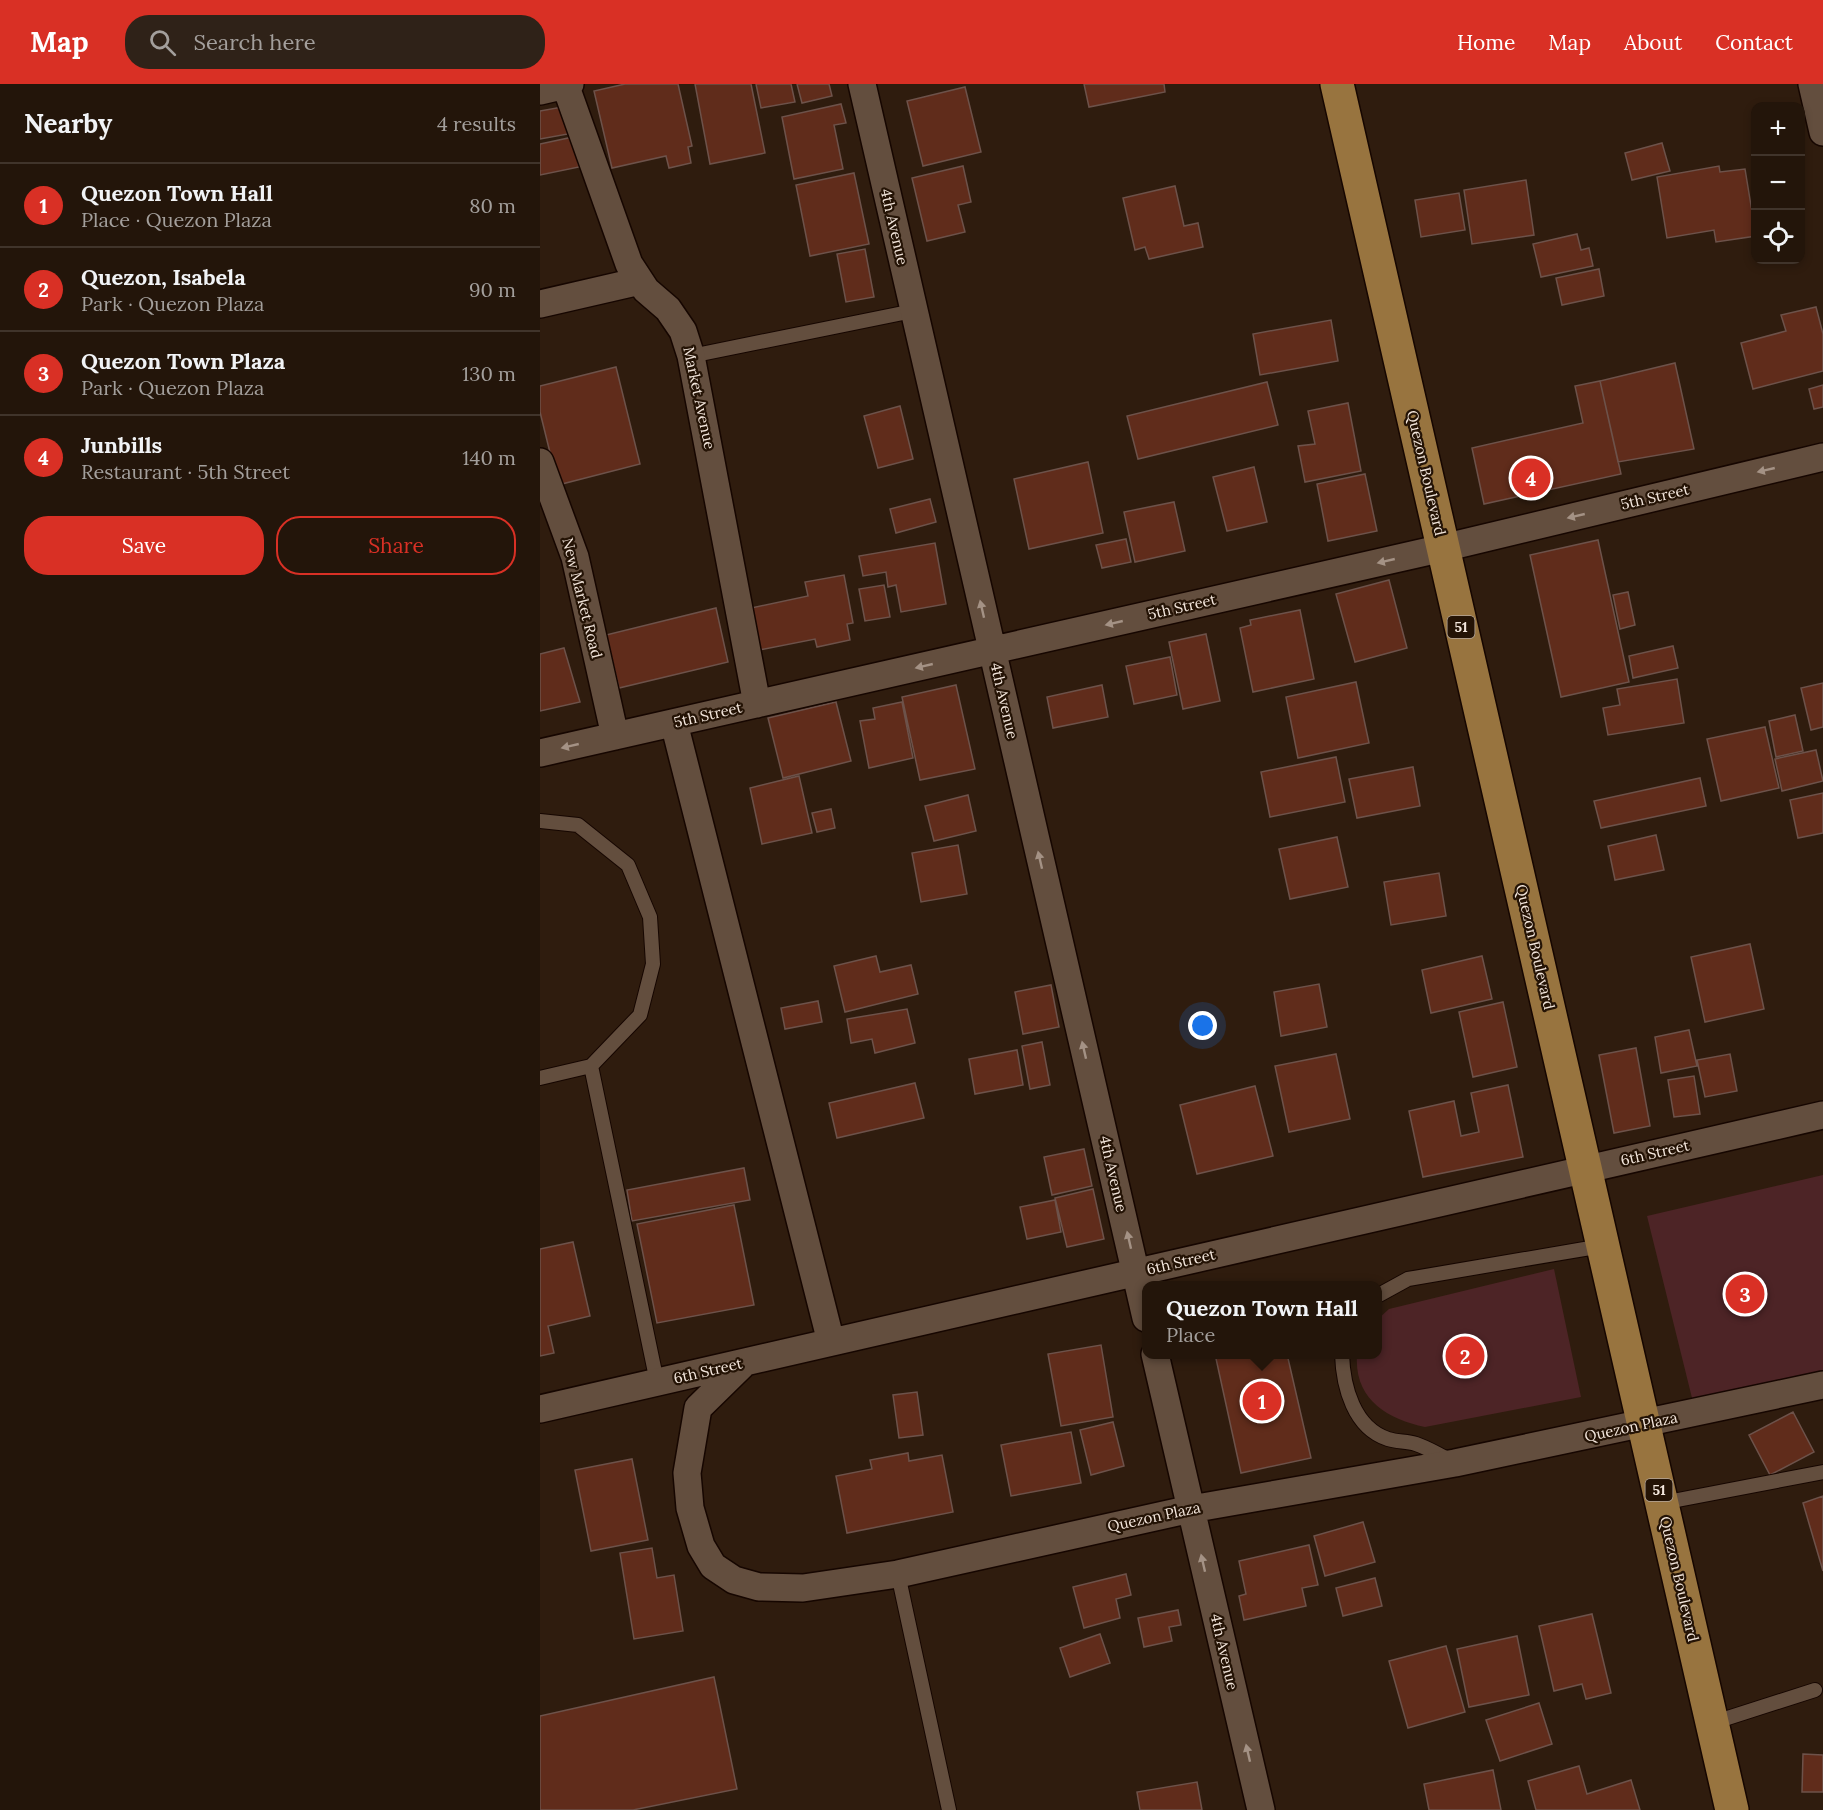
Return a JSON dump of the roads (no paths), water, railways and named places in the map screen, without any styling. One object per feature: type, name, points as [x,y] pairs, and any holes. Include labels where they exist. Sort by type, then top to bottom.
[{"type":"highway","name":"Quezon Boulevard","points":[[1337,84],[1732,1810]]},
{"type":"street","name":"4th Avenue","points":[[862,84],[1142,1300]]},
{"type":"street","points":[[1812,84],[1823,132]]},
{"type":"street","name":"Market Avenue","points":[[560,86],[609,204],[616,232],[629,264],[646,290],[668,309],[683,332],[691,356],[757,704]]},
{"type":"street","points":[[540,304],[640,281]]},
{"type":"street","name":"5th Street","points":[[540,753],[1443,548],[1823,456]]},
{"type":"street","name":"New Market Road","points":[[540,462],[575,557],[615,736]]},
{"type":"street","points":[[674,723],[831,1342]]},
{"type":"street","name":"6th Street","points":[[540,1409],[1823,1115]]},
{"type":"street","name":"4th Avenue","points":[[1156,1359],[1261,1810]]},
{"type":"street","name":"Quezon Plaza","points":[[745,1362],[698,1408],[687,1473],[690,1508],[701,1546],[713,1566],[734,1580],[759,1587],[802,1588],[898,1574],[1191,1509],[1455,1462],[1823,1385]]},
{"type":"lane","points":[[691,356],[913,311]]},
{"type":"lane","points":[[540,821],[578,825],[628,865],[650,917],[653,964],[639,1015],[591,1066],[540,1078]]},
{"type":"lane","points":[[591,1066],[657,1382]]},
{"type":"lane","points":[[1382,1293],[1408,1279],[1603,1246]]},
{"type":"lane","points":[[1342,1359],[1343,1379],[1352,1404],[1368,1427],[1388,1439],[1415,1444],[1455,1462]]},
{"type":"lane","points":[[1662,1503],[1823,1472]]},
{"type":"lane","points":[[898,1574],[949,1810]]},
{"type":"lane","points":[[1712,1724],[1815,1690]]},
{"type":"place","name":"Junbills","points":[[1531,478]]},
{"type":"place","name":"Quezon Town Plaza","points":[[1745,1294]]},
{"type":"place","name":"Quezon, Isabela","points":[[1465,1356]]},
{"type":"place","name":"Quezon Town Hall","points":[[1262,1401]]}]
